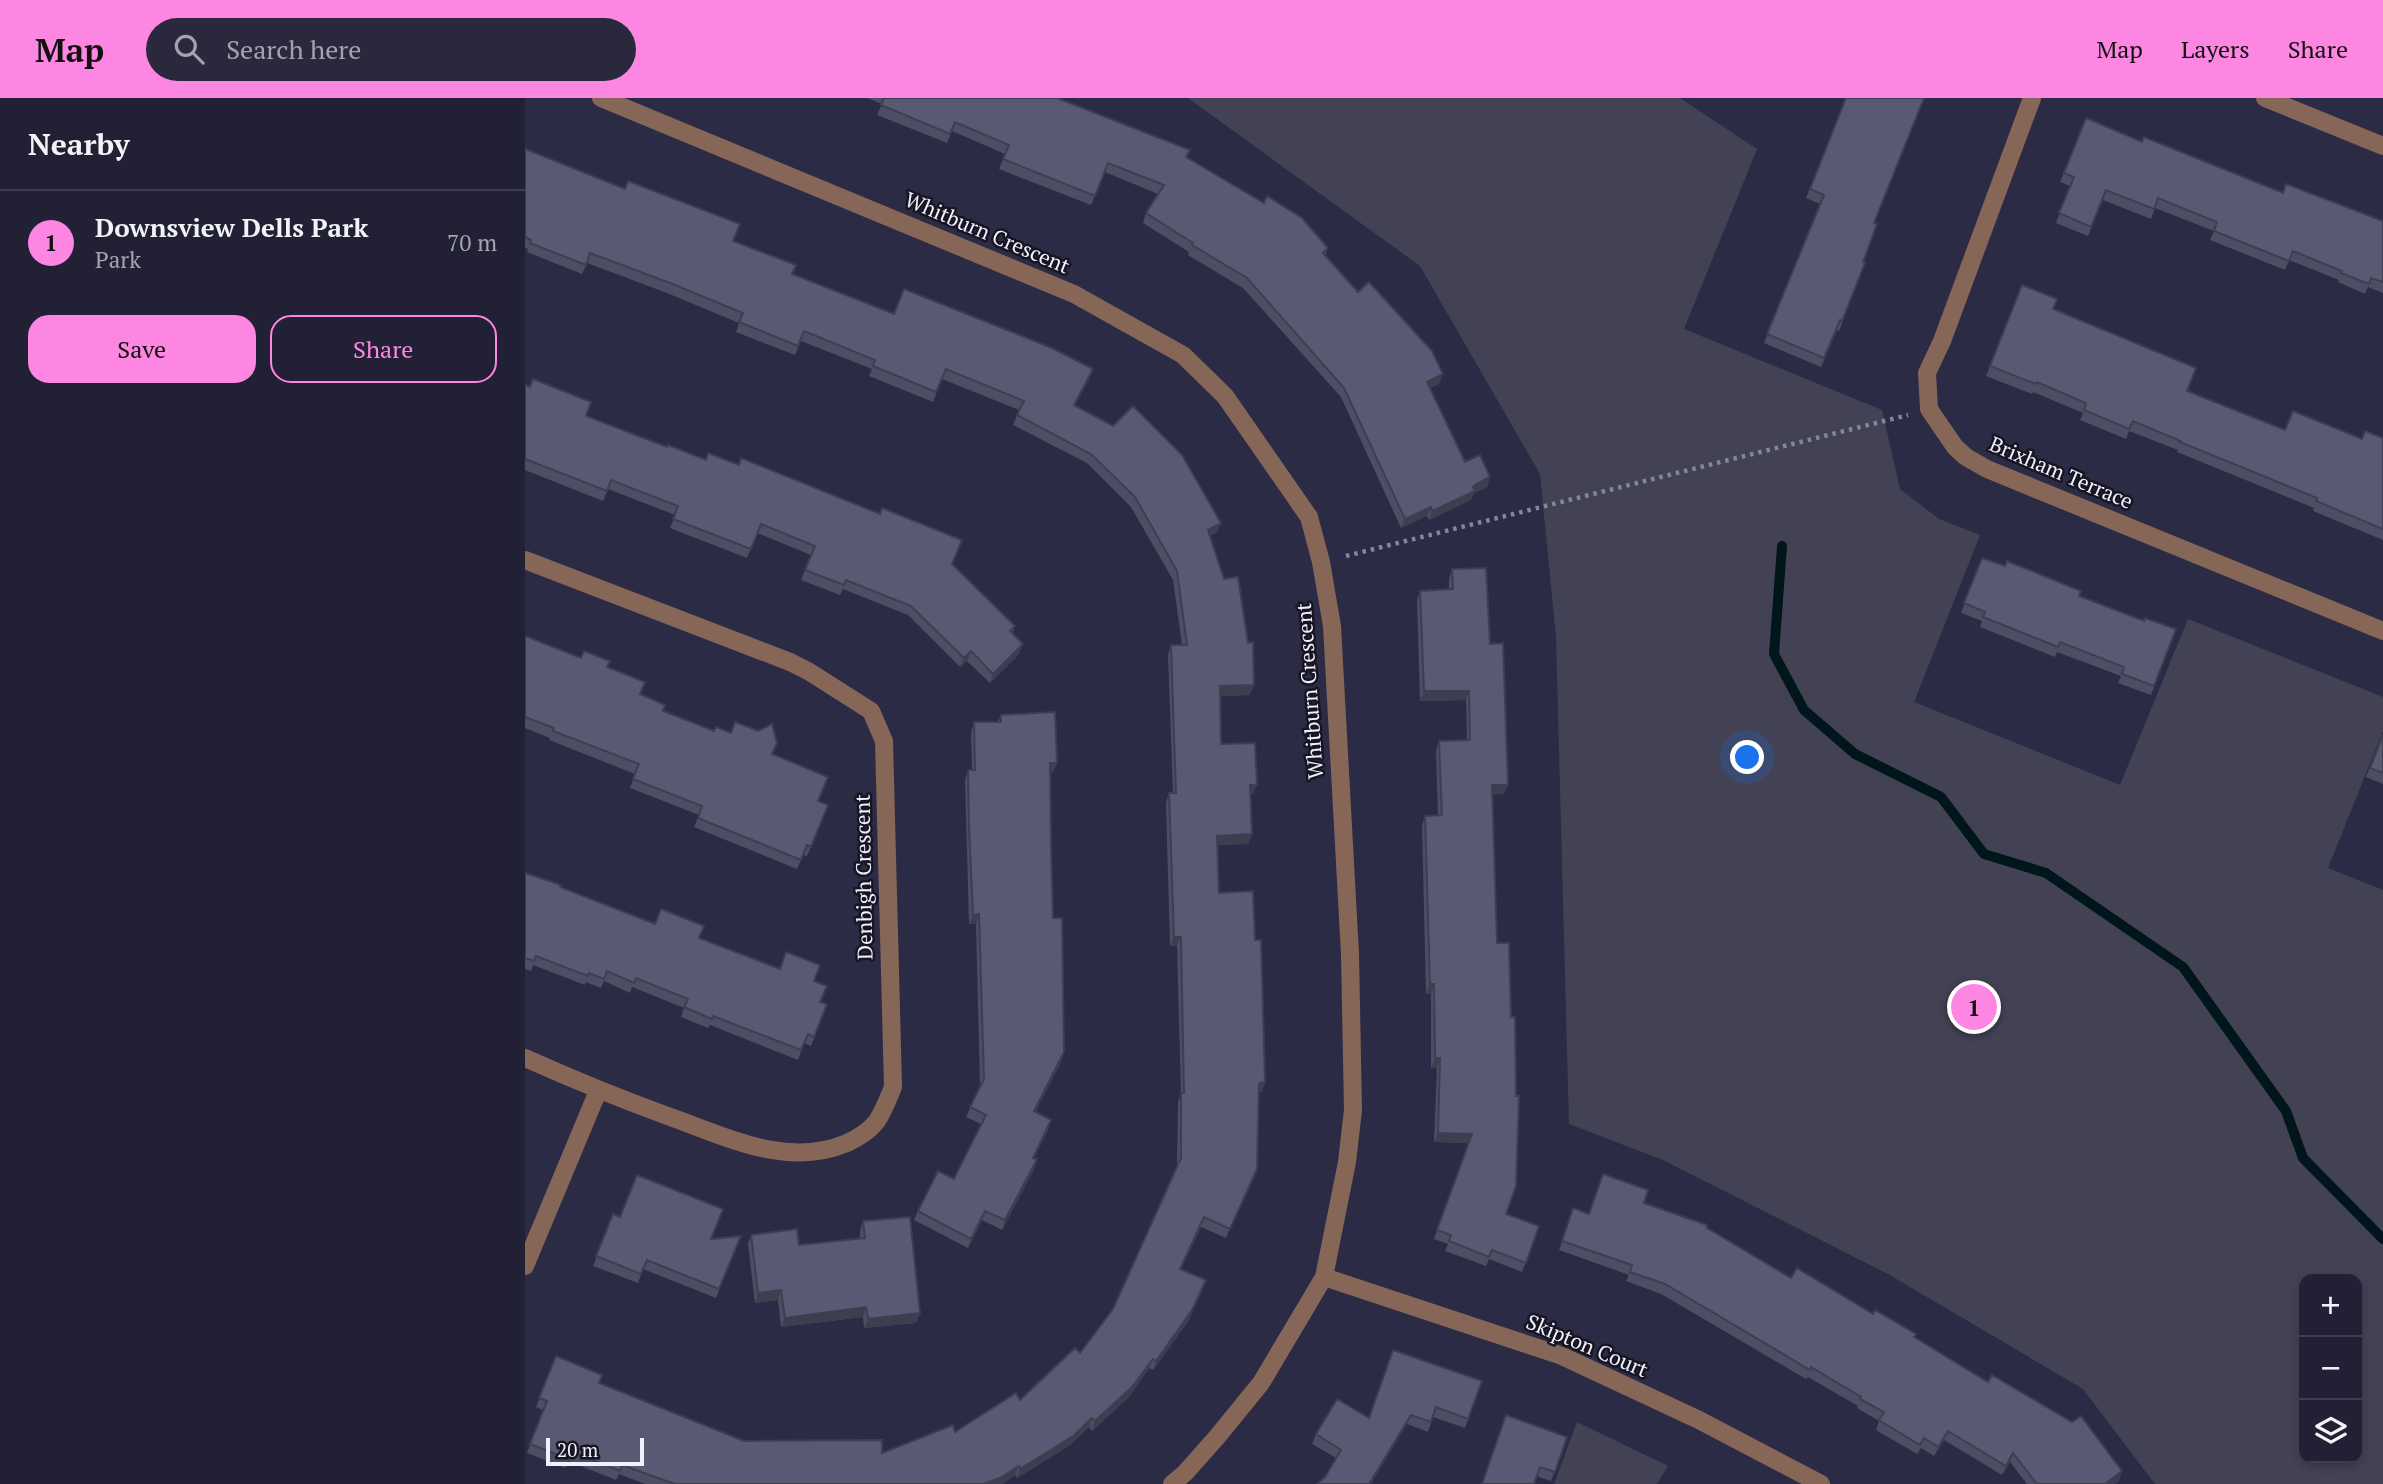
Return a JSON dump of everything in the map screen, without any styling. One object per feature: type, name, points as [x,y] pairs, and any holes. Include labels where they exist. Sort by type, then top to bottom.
[{"type":"street","name":"Whitburn Crescent","points":[[601,98],[1074,294],[1183,355],[1225,396],[1309,517],[1321,562],[1333,640],[1350,954],[1353,1110],[1347,1162],[1324,1277],[1261,1383],[1217,1437],[1173,1484]]},
{"type":"street","points":[[1929,409],[1927,373],[1942,341],[2032,98]]},
{"type":"street","points":[[2266,98],[2383,146]]},
{"type":"street","name":"Brixham Terrace","points":[[1929,409],[1955,447],[1987,469],[2383,631]]},
{"type":"street","name":"Denbigh Crescent","points":[[525,560],[799,667],[871,711],[884,741],[893,1087],[875,1123],[856,1139],[836,1148],[812,1153],[781,1153],[749,1145],[599,1091],[525,1058]]},
{"type":"street","points":[[525,1266],[599,1091]]},
{"type":"street","name":"Skipton Court","points":[[1324,1277],[1562,1356],[1699,1420],[1821,1484]]},
{"type":"path","points":[[1321,562],[1929,409]]},
{"type":"shaded area","points":[[1188,98],[1680,98],[1757,149],[1684,329],[1882,410],[1900,489],[1939,519],[1980,535],[1914,702],[2120,785],[2188,619],[2383,697],[2383,731],[2328,868],[2383,890],[2383,1484],[2155,1484],[2083,1389],[1888,1274],[1663,1160],[1569,1124],[1556,637],[1540,474],[1420,266]]},
{"type":"shaded area","points":[[1577,1422],[1668,1466],[1657,1484],[1554,1484]]},
{"type":"building","points":[[884,98],[1057,98],[1190,150],[1186,157],[1264,203],[1267,196],[1302,218],[1328,248],[1323,253],[1358,292],[1369,282],[1432,351],[1443,374],[1427,382],[1465,462],[1480,455],[1490,477],[1475,485],[1475,491],[1432,511],[1431,507],[1405,519],[1344,388],[1247,278],[1146,213],[1164,185],[1108,163],[1095,196],[1003,159],[1009,145],[955,122],[950,134],[881,105]]},
{"type":"building","points":[[1846,98],[1924,98],[1874,223],[1877,224],[1863,262],[1865,263],[1824,358],[1767,334],[1824,195],[1810,189]]},
{"type":"building","points":[[2086,118],[2142,142],[2144,137],[2283,193],[2286,184],[2383,221],[2383,282],[2371,278],[2369,284],[2293,251],[2289,261],[2214,231],[2217,222],[2158,198],[2154,209],[2106,190],[2091,227],[2059,213],[2074,177],[2064,173]]},
{"type":"building","points":[[525,149],[625,189],[628,181],[740,224],[733,241],[796,265],[792,274],[894,314],[904,289],[1052,348],[1093,369],[1074,405],[1113,426],[1133,406],[1182,455],[1221,523],[1208,530],[1224,579],[1238,577],[1248,643],[1253,642],[1254,685],[1220,686],[1221,744],[1255,743],[1257,785],[1250,785],[1252,834],[1217,836],[1219,893],[1253,891],[1255,940],[1261,940],[1265,1082],[1259,1083],[1257,1169],[1230,1229],[1204,1217],[1180,1269],[1206,1280],[1192,1310],[1156,1361],[1153,1359],[1132,1387],[1095,1421],[1092,1418],[1073,1436],[1020,1469],[1019,1466],[984,1484],[671,1484],[622,1465],[620,1471],[571,1451],[568,1459],[530,1444],[547,1401],[539,1398],[556,1356],[602,1375],[599,1383],[744,1441],[882,1440],[882,1453],[953,1425],[955,1432],[1016,1393],[1020,1400],[1075,1348],[1080,1353],[1113,1309],[1181,1158],[1181,1093],[1184,1093],[1181,937],[1174,937],[1169,793],[1176,793],[1171,645],[1187,645],[1177,571],[1135,497],[1091,454],[1017,415],[1024,401],[946,369],[936,392],[873,366],[875,360],[804,331],[798,346],[739,322],[743,313],[670,283],[590,253],[586,265],[530,243],[531,240],[525,237]]},
{"type":"building","points":[[2022,285],[2057,299],[2053,309],[2196,368],[2187,391],[2285,430],[2293,411],[2362,439],[2365,431],[2383,438],[2383,529],[2316,501],[2317,498],[2133,421],[2129,429],[2084,410],[2086,403],[1990,366]]},
{"type":"building","points":[[533,379],[591,402],[586,416],[667,447],[668,445],[706,460],[708,453],[739,465],[741,458],[880,514],[882,508],[962,540],[952,564],[1015,626],[1010,631],[1023,644],[993,674],[971,651],[964,658],[911,606],[846,580],[844,585],[805,570],[815,546],[761,524],[751,549],[673,519],[678,506],[611,480],[607,491],[525,459],[525,385],[530,387]]},
{"type":"building","points":[[1982,558],[2005,566],[2007,561],[2081,591],[2079,596],[2144,621],[2145,618],[2176,629],[2154,686],[2122,674],[2124,667],[2060,642],[2058,647],[1983,617],[1985,612],[1964,603]]},
{"type":"building","points":[[1486,568],[1490,644],[1503,643],[1508,785],[1492,785],[1497,943],[1509,943],[1511,1017],[1515,1017],[1516,1096],[1519,1096],[1516,1186],[1506,1214],[1539,1226],[1526,1263],[1492,1250],[1489,1257],[1449,1241],[1451,1235],[1437,1230],[1472,1134],[1438,1133],[1440,1058],[1435,1058],[1434,984],[1430,984],[1425,816],[1442,815],[1439,741],[1470,740],[1469,691],[1424,691],[1420,591],[1453,589],[1452,569]]},
{"type":"building","points":[[525,636],[581,658],[584,651],[610,661],[607,667],[645,682],[640,694],[665,705],[663,711],[714,731],[716,727],[731,733],[735,722],[758,731],[772,724],[777,743],[772,754],[828,777],[818,801],[828,805],[811,847],[807,845],[801,860],[698,818],[702,806],[633,779],[639,764],[553,731],[554,728],[525,717]]},
{"type":"building","points":[[1055,712],[1057,763],[1050,763],[1051,845],[1053,918],[1062,918],[1064,1052],[1034,1111],[1051,1120],[1033,1158],[1037,1159],[1005,1220],[985,1211],[971,1239],[918,1211],[938,1171],[954,1179],[986,1115],[970,1107],[984,1079],[979,914],[973,915],[969,827],[968,770],[975,770],[974,722],[1001,722],[1001,715]]},
{"type":"building","points":[[2383,735],[2383,773],[2370,768]]},
{"type":"building","points":[[525,873],[655,924],[661,909],[704,926],[699,938],[780,969],[786,952],[820,965],[814,981],[827,986],[820,1002],[827,1004],[814,1037],[808,1034],[801,1050],[684,1007],[688,999],[636,978],[634,983],[607,971],[604,979],[589,973],[588,976],[536,956],[534,961],[525,958]]},
{"type":"building","points":[[1603,1174],[1648,1190],[1644,1203],[1707,1225],[1707,1228],[1791,1278],[1797,1268],[1873,1314],[1875,1310],[1988,1382],[1992,1375],[2072,1422],[2081,1416],[2122,1471],[2105,1484],[2037,1484],[2013,1453],[2006,1466],[1948,1431],[1938,1447],[1924,1438],[1920,1445],[1879,1420],[1884,1412],[1860,1399],[1861,1397],[1665,1284],[1630,1272],[1632,1265],[1562,1241],[1573,1208],[1589,1214]]},
{"type":"building","points":[[637,1175],[723,1209],[711,1239],[741,1236],[719,1289],[647,1260],[641,1274],[596,1256],[613,1214],[620,1217]]},
{"type":"building","points":[[910,1217],[920,1313],[868,1319],[866,1307],[785,1318],[781,1290],[758,1293],[751,1235],[797,1229],[799,1245],[865,1238],[863,1221]]},
{"type":"building","points":[[1393,1350],[1482,1381],[1468,1419],[1436,1407],[1431,1422],[1411,1415],[1369,1484],[1317,1484],[1325,1477],[1341,1450],[1316,1434],[1337,1399],[1369,1418]]},
{"type":"building","points":[[1506,1415],[1567,1437],[1555,1472],[1540,1467],[1534,1484],[1482,1484]]},
{"type":"waterway","points":[[1782,546],[1774,654],[1804,710],[1855,754],[1941,797],[1984,854],[2046,873],[2183,967],[2286,1111],[2303,1158],[2383,1239]]},
{"type":"place","name":"Downsview Dells Park","points":[[1974,1007]]}]
